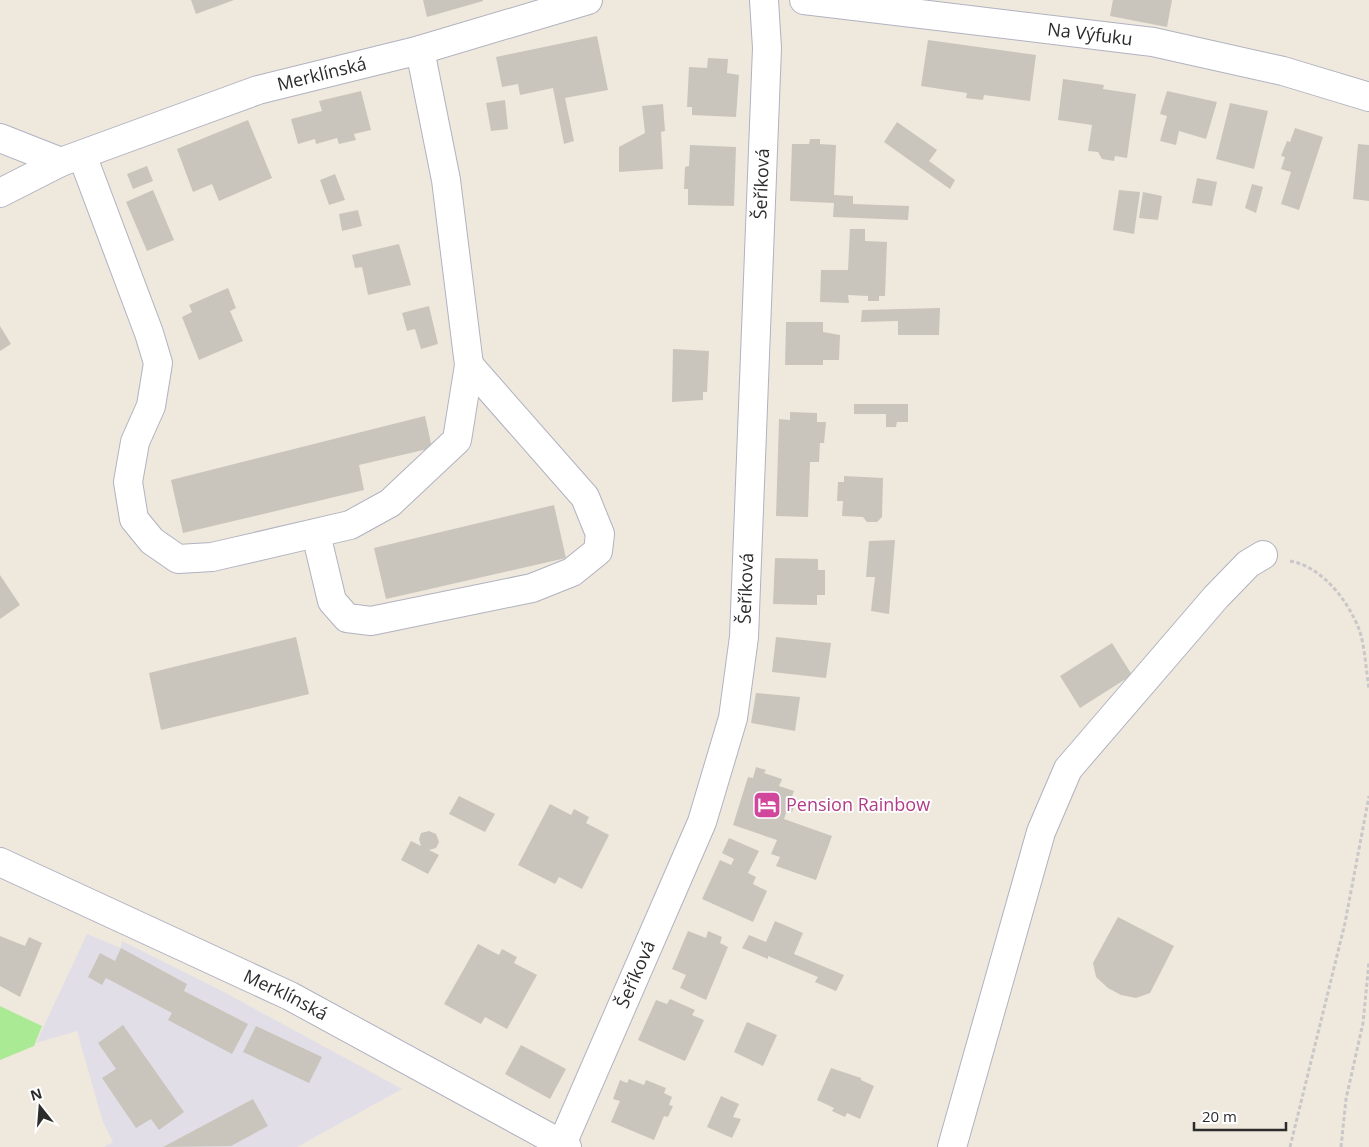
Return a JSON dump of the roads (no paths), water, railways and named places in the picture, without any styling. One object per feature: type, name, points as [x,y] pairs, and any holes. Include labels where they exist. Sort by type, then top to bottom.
[{"type":"street","name":"Merklínská","points":[[0,193],[71,158],[258,90],[420,50],[588,0]]},
{"type":"street","name":"Šeříková","points":[[565,1146],[702,822],[733,718],[744,637],[767,48],[764,0]]},
{"type":"street","name":"Na Výfuku","points":[[804,0],[1153,42],[1283,71],[1369,97]]},
{"type":"street","points":[[0,138],[71,158],[149,333],[158,363],[151,406],[135,442],[128,482],[134,519],[152,540],[178,559],[212,557],[350,525],[390,504],[457,440],[469,365],[446,180],[420,50]]},
{"type":"street","points":[[316,534],[332,601],[347,618],[371,622],[532,588],[572,572],[598,551],[600,534],[585,497],[469,365]]},
{"type":"street","points":[[952,1147],[1041,832],[1068,769],[1216,597],[1248,564],[1263,555]]},
{"type":"street","name":"Merklínská","points":[[0,862],[290,996],[565,1146]]},
{"type":"place","name":"Pension Rainbow","points":[[767,805]]}]
